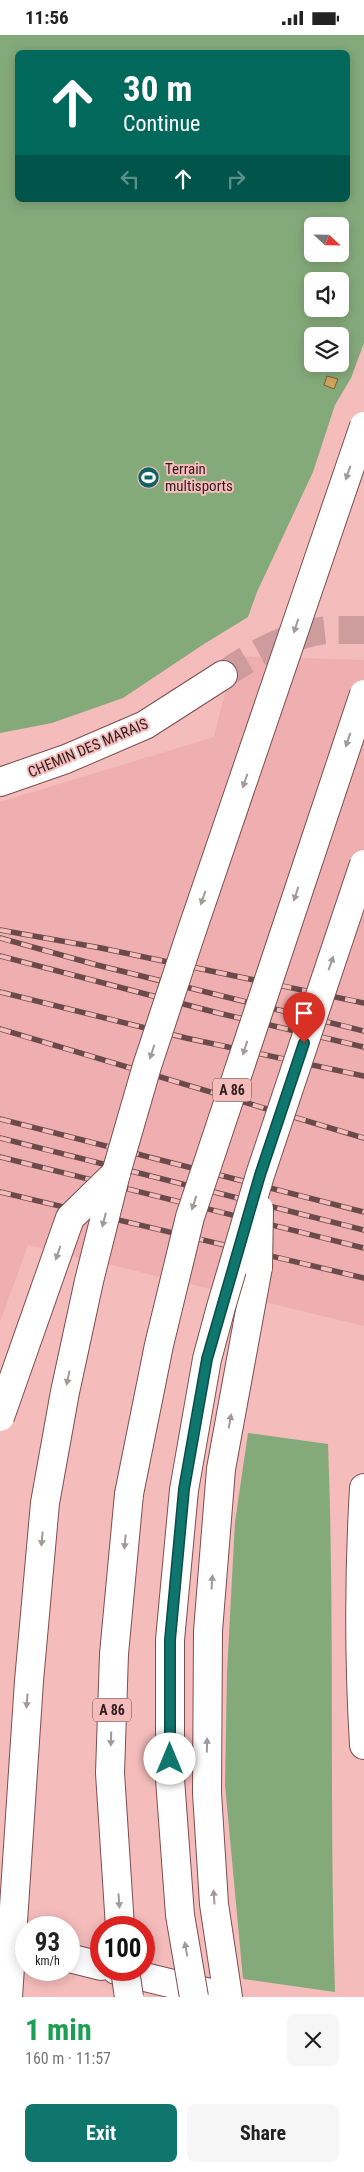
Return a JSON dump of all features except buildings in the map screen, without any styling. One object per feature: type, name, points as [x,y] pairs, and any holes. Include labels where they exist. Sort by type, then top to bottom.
[{"type":"main road","points":[[8,1997],[28,1681],[45,1503],[65,1392],[89,1281],[116,1173],[147,1066],[364,426]]},
{"type":"main road","name":"CHEMIN DES MARAIS","points":[[0,782],[66,759],[145,725],[223,675]]},
{"type":"main road","name":"A 86","points":[[119,1916],[110,1773],[114,1654],[130,1494],[159,1345],[190,1217],[364,694]]},
{"type":"main road","points":[[194,1997],[180,1915],[170,1779],[170,1640],[184,1489],[207,1359],[260,1175],[364,864]]},
{"type":"main road","points":[[0,1417],[70,1218],[116,1173]]},
{"type":"main road","points":[[155,1979],[227,1997],[214,1904],[207,1793],[208,1631],[221,1469],[258,1267],[260,1175]]},
{"type":"main road","points":[[364,1488],[361,1552],[364,1745]]},
{"type":"main road","points":[[0,1942],[15,1945]]},
{"type":"main road","points":[[127,1981],[129,1997]]},
{"type":"shaded area","points":[[234,656],[364,660],[364,1326],[28,1245],[0,1322],[0,802],[214,737]]},
{"type":"green space","name":"Terrain multisports","points":[[0,35],[364,35],[364,343],[351,378],[335,405],[313,472],[257,592],[248,617],[123,698],[52,723],[0,733]]},
{"type":"green space","points":[[248,1433],[328,1444],[335,1992],[243,1979],[225,1785],[227,1672],[235,1522]]},
{"type":"tunnel","points":[[223,675],[260,652],[300,635],[329,630],[364,630]]},
{"type":"railway","points":[[0,930],[101,948],[364,1003]]},
{"type":"railway","points":[[0,938],[97,965],[364,1031]]},
{"type":"railway","points":[[0,956],[218,1013],[364,1047]]},
{"type":"railway","points":[[0,992],[186,1038],[364,1076]]},
{"type":"railway","points":[[0,1029],[364,1138]]},
{"type":"railway","points":[[0,1119],[364,1212]]},
{"type":"railway","points":[[0,1138],[364,1230]]},
{"type":"railway","points":[[0,1157],[364,1248]]},
{"type":"railway","points":[[0,1192],[364,1278]]},
{"type":"place","name":"Terrain multisports","points":[[149,478]]},
{"type":"route","points":[[170,1759],[170,1640],[184,1489],[207,1359],[260,1175],[304,1043]]}]
